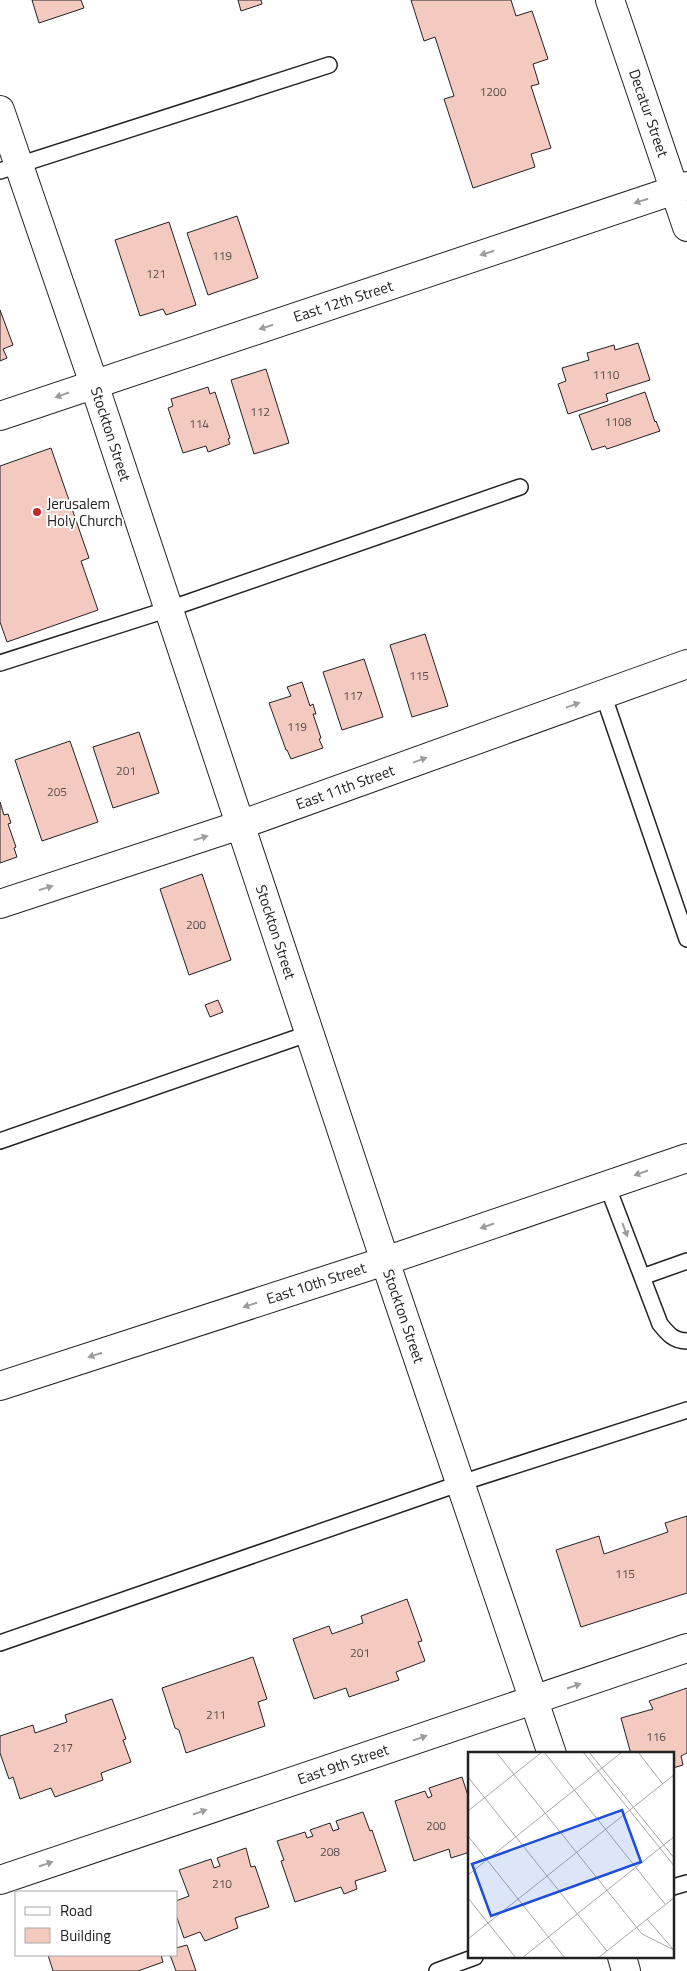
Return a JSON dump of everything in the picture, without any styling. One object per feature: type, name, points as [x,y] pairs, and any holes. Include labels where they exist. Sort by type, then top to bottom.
[{"type":"street","name":"Decatur Street","points":[[610,0],[681,188],[687,226]]},
{"type":"street","name":"Stockton Street","points":[[0,110],[10,168],[94,384],[385,1261],[551,1752]]},
{"type":"street","name":"East 12th Street","points":[[0,416],[681,188]]},
{"type":"street","name":"East 11th Street","points":[[0,904],[240,825],[687,664]]},
{"type":"street","name":"East 10th Street","points":[[0,1386],[385,1261],[687,1158]]},
{"type":"street","name":"East 9th Street","points":[[0,1880],[687,1648]]},
{"type":"lane","points":[[10,168],[329,65]]},
{"type":"lane","points":[[0,663],[168,609],[520,487]]},
{"type":"lane","points":[[603,694],[687,939]]},
{"type":"lane","points":[[0,1141],[310,1033]]},
{"type":"lane","points":[[607,1185],[660,1324],[669,1335],[678,1341],[687,1341]]},
{"type":"lane","points":[[642,1277],[687,1261]]},
{"type":"lane","points":[[0,1643],[461,1483],[687,1410]]},
{"type":"lane","points":[[674,1887],[687,1883]]},
{"type":"lane","points":[[437,1971],[472,1958]]},
{"type":"building","points":[[32,0],[81,0],[84,8],[39,23]]},
{"type":"building","points":[[238,0],[261,0],[262,4],[241,11]]},
{"type":"building","points":[[411,0],[511,0],[516,16],[532,11],[548,59],[533,64],[539,84],[531,86],[551,148],[531,154],[535,167],[473,188],[444,99],[454,96],[435,37],[424,41]]},
{"type":"building","points":[[237,216],[258,278],[208,295],[187,233]]},
{"type":"building","points":[[169,222],[196,305],[166,315],[163,309],[140,316],[115,240]]},
{"type":"building","points":[[0,310],[13,345],[3,349],[7,358],[0,361]]},
{"type":"building","points":[[638,343],[650,380],[606,394],[608,401],[568,414],[558,384],[566,381],[562,368],[589,360],[587,353],[614,345],[615,350]]},
{"type":"building","points":[[266,369],[289,443],[254,454],[231,380]]},
{"type":"building","points":[[208,387],[210,394],[215,392],[230,438],[228,439],[230,444],[208,452],[206,446],[183,453],[168,408],[173,406],[171,399]]},
{"type":"building","points":[[645,392],[660,431],[607,449],[605,446],[592,450],[579,415]]},
{"type":"building","name":"Jerusalem Holy Church","points":[[51,448],[89,558],[81,561],[98,610],[7,642],[0,622],[0,466]]},
{"type":"building","points":[[425,634],[448,706],[412,717],[390,645]]},
{"type":"building","points":[[364,659],[383,717],[342,730],[323,672]]},
{"type":"building","points":[[302,682],[310,706],[313,704],[316,714],[313,714],[323,748],[291,759],[269,703],[291,696],[287,687]]},
{"type":"building","points":[[139,732],[159,793],[113,808],[93,747]]},
{"type":"building","points":[[70,741],[98,822],[42,841],[15,760]]},
{"type":"building","points":[[0,802],[4,815],[8,814],[11,823],[8,824],[16,847],[14,848],[17,857],[0,863]]},
{"type":"building","points":[[202,874],[231,960],[189,975],[160,889]]},
{"type":"building","points":[[218,1000],[223,1012],[210,1017],[205,1005]]},
{"type":"building","points":[[687,1516],[687,1593],[581,1627],[556,1550],[599,1536],[604,1554],[668,1532],[665,1523]]},
{"type":"building","points":[[407,1599],[422,1641],[418,1642],[425,1661],[396,1672],[399,1680],[349,1697],[346,1688],[314,1699],[293,1639],[329,1626],[332,1634],[363,1623],[361,1616]]},
{"type":"building","points":[[253,1657],[267,1699],[258,1702],[265,1726],[186,1753],[179,1730],[175,1728],[162,1688]]},
{"type":"building","points":[[687,1688],[687,1753],[681,1756],[683,1765],[674,1768],[674,1752],[630,1752],[621,1718],[653,1709],[649,1701]]},
{"type":"building","points":[[112,1699],[126,1739],[123,1740],[131,1762],[101,1773],[103,1780],[55,1797],[51,1788],[20,1799],[13,1777],[9,1779],[0,1753],[0,1736],[33,1725],[35,1733],[67,1722],[65,1715]]},
{"type":"building","points":[[462,1777],[468,1796],[468,1853],[451,1858],[449,1849],[414,1861],[395,1801],[425,1791],[428,1798],[432,1796],[429,1788]]},
{"type":"building","points":[[363,1812],[370,1831],[372,1830],[386,1871],[355,1881],[357,1889],[344,1894],[341,1887],[295,1902],[281,1861],[284,1860],[277,1841],[305,1832],[307,1838],[313,1836],[310,1830],[330,1823],[333,1831],[339,1829],[336,1821]]},
{"type":"building","points":[[246,1848],[251,1867],[255,1866],[269,1907],[235,1918],[238,1928],[205,1941],[200,1932],[184,1938],[178,1921],[178,1900],[189,1896],[179,1870],[211,1859],[214,1868],[220,1866],[217,1858]]},
{"type":"building","points":[[187,1945],[196,1971],[176,1971],[170,1956],[178,1956],[178,1947]]},
{"type":"building","points":[[48,1956],[161,1956],[163,1962],[138,1971],[53,1971]]},
{"type":"place","name":"Jerusalem Holy Church","points":[[37,512]]}]
